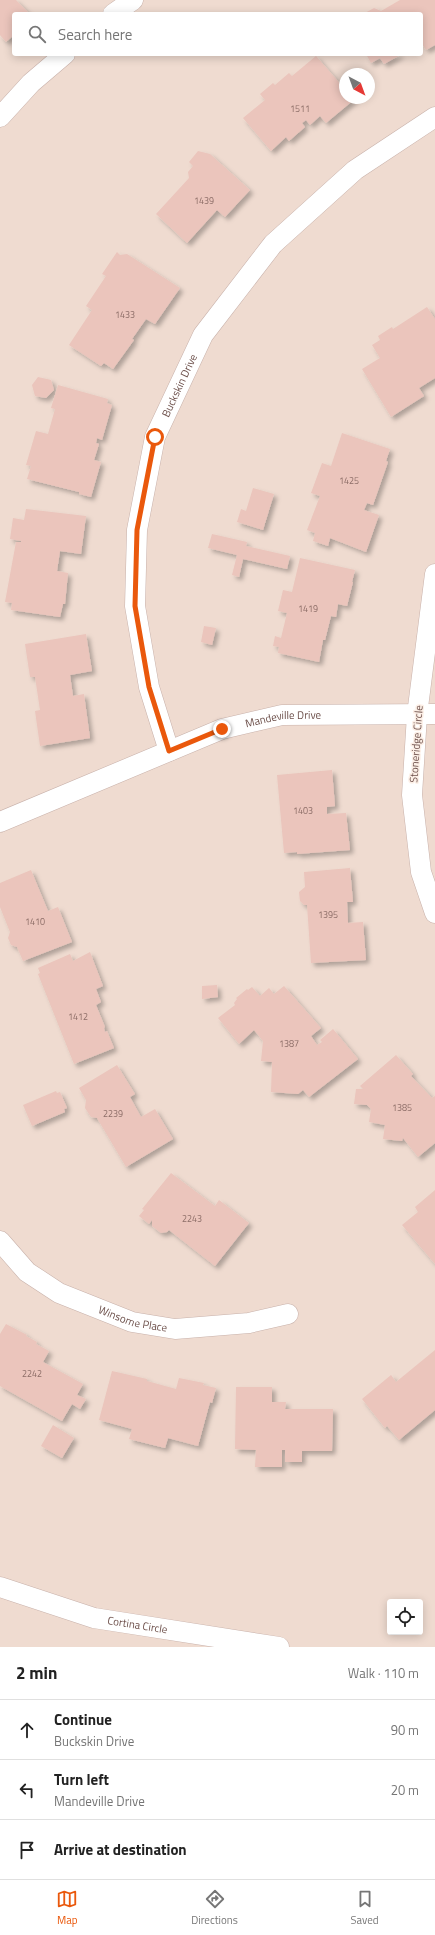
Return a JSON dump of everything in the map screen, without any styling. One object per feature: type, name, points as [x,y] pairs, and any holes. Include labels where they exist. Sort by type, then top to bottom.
[{"type":"street","points":[[116,12],[133,0]]},
{"type":"street","points":[[0,117],[31,83],[63,56]]},
{"type":"street","name":"Buckskin Drive","points":[[169,751],[149,687],[135,606],[137,530],[155,437],[203,335],[273,244],[355,170],[435,117]]},
{"type":"street","name":"Stoneridge Circle","points":[[435,574],[426,714],[412,796],[421,872],[435,913]]},
{"type":"street","name":"Mandeville Drive","points":[[0,822],[222,729],[282,715],[426,714]]},
{"type":"street","name":"Winsome Place","points":[[0,1241],[27,1272],[59,1293],[132,1322],[175,1329],[249,1324],[288,1314]]},
{"type":"street","name":"Cortina Circle","points":[[0,1587],[94,1618],[279,1647]]},
{"type":"shaded area","points":[[0,0],[435,0],[435,1647],[0,1647]]},
{"type":"building","points":[[0,0],[16,0],[28,12],[12,12],[12,37],[6,42],[0,35]]},
{"type":"building","points":[[400,0],[435,0],[435,45],[426,50],[423,45],[423,12],[367,12],[374,8],[381,11]]},
{"type":"building","points":[[316,56],[339,82],[339,104],[349,104],[326,123],[320,116],[310,125],[306,120],[302,123],[305,127],[289,141],[286,137],[271,151],[243,118],[265,100],[260,94],[273,83],[275,85],[289,73],[292,76]]},
{"type":"building","points":[[367,56],[398,56],[384,64],[380,58],[371,63]]},
{"type":"building","points":[[198,151],[210,154],[250,190],[225,217],[217,210],[187,243],[156,214],[189,178],[188,172],[193,166],[189,162]]},
{"type":"building","points":[[117,252],[120,255],[127,254],[180,288],[155,324],[146,319],[132,339],[134,340],[113,369],[104,363],[101,366],[69,345],[92,310],[86,306],[106,276],[102,274]]},
{"type":"building","points":[[427,307],[435,319],[435,378],[419,388],[424,396],[391,417],[362,369],[380,358],[372,345],[380,340],[378,336],[392,327],[393,329]]},
{"type":"building","points":[[38,377],[51,380],[54,390],[46,398],[35,396],[32,385]]},
{"type":"building","points":[[58,385],[108,399],[107,403],[112,405],[102,440],[97,438],[96,443],[99,444],[94,460],[101,462],[91,497],[79,494],[79,492],[27,479],[31,466],[26,465],[36,431],[48,434],[55,409],[51,408]]},
{"type":"building","points":[[342,433],[390,449],[386,461],[388,462],[373,505],[367,503],[364,510],[379,515],[366,552],[330,538],[328,546],[313,541],[315,533],[307,530],[320,496],[311,493],[322,463],[331,466]]},
{"type":"building","points":[[253,488],[274,494],[263,530],[237,522],[241,509],[246,511]]},
{"type":"building","points":[[26,509],[86,516],[81,554],[60,551],[57,571],[68,573],[65,604],[63,604],[60,617],[11,610],[12,603],[5,602],[16,542],[21,542],[10,539],[13,518],[24,520]]},
{"type":"building","points":[[212,534],[247,542],[246,546],[290,556],[287,569],[243,559],[239,577],[232,575],[237,555],[208,548]]},
{"type":"building","points":[[300,558],[355,570],[347,606],[338,604],[336,617],[331,616],[325,640],[323,640],[319,662],[278,653],[279,647],[273,646],[275,636],[281,638],[287,613],[278,611],[283,590],[292,592]]},
{"type":"building","points":[[204,626],[216,628],[212,645],[201,642]]},
{"type":"building","points":[[86,634],[92,671],[70,675],[73,696],[84,694],[90,738],[40,746],[35,711],[40,710],[35,677],[30,677],[25,644]]},
{"type":"building","points":[[332,770],[335,806],[327,807],[327,814],[346,813],[350,850],[297,854],[297,852],[284,853],[277,775]]},
{"type":"building","points":[[350,868],[353,902],[347,902],[348,923],[363,922],[366,960],[311,963],[307,905],[304,905],[300,901],[299,892],[305,887],[304,872]]},
{"type":"building","points":[[31,870],[48,911],[58,907],[72,942],[23,961],[17,947],[11,945],[8,938],[10,932],[0,907],[0,883]]},
{"type":"building","points":[[90,952],[103,986],[96,989],[101,1002],[96,1005],[105,1027],[105,1032],[107,1031],[114,1048],[74,1064],[38,974],[40,973],[38,968],[70,954],[73,961]]},
{"type":"building","points":[[217,985],[218,997],[202,999],[202,986]]},
{"type":"building","points":[[284,986],[321,1028],[311,1036],[317,1045],[322,1042],[320,1040],[333,1029],[358,1059],[309,1097],[303,1090],[298,1094],[271,1092],[272,1062],[261,1061],[263,1041],[254,1030],[239,1044],[218,1018],[235,1005],[234,1003],[237,999],[236,998],[247,989],[248,990],[252,987],[260,996],[269,988],[274,994]]},
{"type":"building","points":[[396,1055],[413,1074],[411,1076],[432,1098],[435,1096],[435,1143],[418,1157],[403,1138],[402,1141],[383,1139],[385,1125],[369,1122],[371,1109],[367,1105],[354,1104],[356,1089],[363,1089],[360,1086]]},
{"type":"building","points":[[117,1065],[135,1094],[130,1097],[141,1117],[155,1109],[173,1139],[126,1167],[97,1118],[91,1117],[85,1108],[86,1100],[79,1088]]},
{"type":"building","points":[[56,1091],[57,1093],[60,1092],[67,1108],[64,1109],[65,1112],[32,1126],[23,1105]]},
{"type":"building","points":[[171,1173],[215,1206],[219,1200],[249,1223],[215,1266],[169,1230],[161,1233],[152,1226],[152,1220],[149,1224],[139,1216],[144,1210],[142,1209]]},
{"type":"building","points":[[435,1190],[435,1264],[402,1225],[418,1212],[415,1207]]},
{"type":"building","points":[[6,1324],[27,1335],[26,1336],[37,1342],[36,1344],[49,1351],[43,1362],[83,1384],[77,1395],[86,1399],[80,1409],[72,1404],[62,1421],[0,1386],[0,1334]]},
{"type":"building","points":[[435,1350],[435,1410],[399,1440],[387,1426],[385,1428],[362,1399],[391,1375],[396,1382]]},
{"type":"building","points":[[112,1371],[147,1379],[147,1381],[176,1389],[179,1378],[204,1383],[203,1385],[216,1388],[212,1403],[210,1402],[198,1446],[168,1438],[165,1448],[129,1439],[132,1429],[99,1420]]},
{"type":"building","points":[[236,1387],[272,1387],[272,1402],[286,1402],[285,1409],[333,1409],[332,1451],[302,1451],[302,1462],[285,1462],[285,1450],[282,1450],[282,1467],[255,1467],[256,1450],[235,1449]]},
{"type":"building","points":[[53,1425],[74,1438],[62,1458],[41,1446]]},
{"type":"route","points":[[155,437],[137,530],[135,606],[149,687],[169,751],[222,729]]}]
